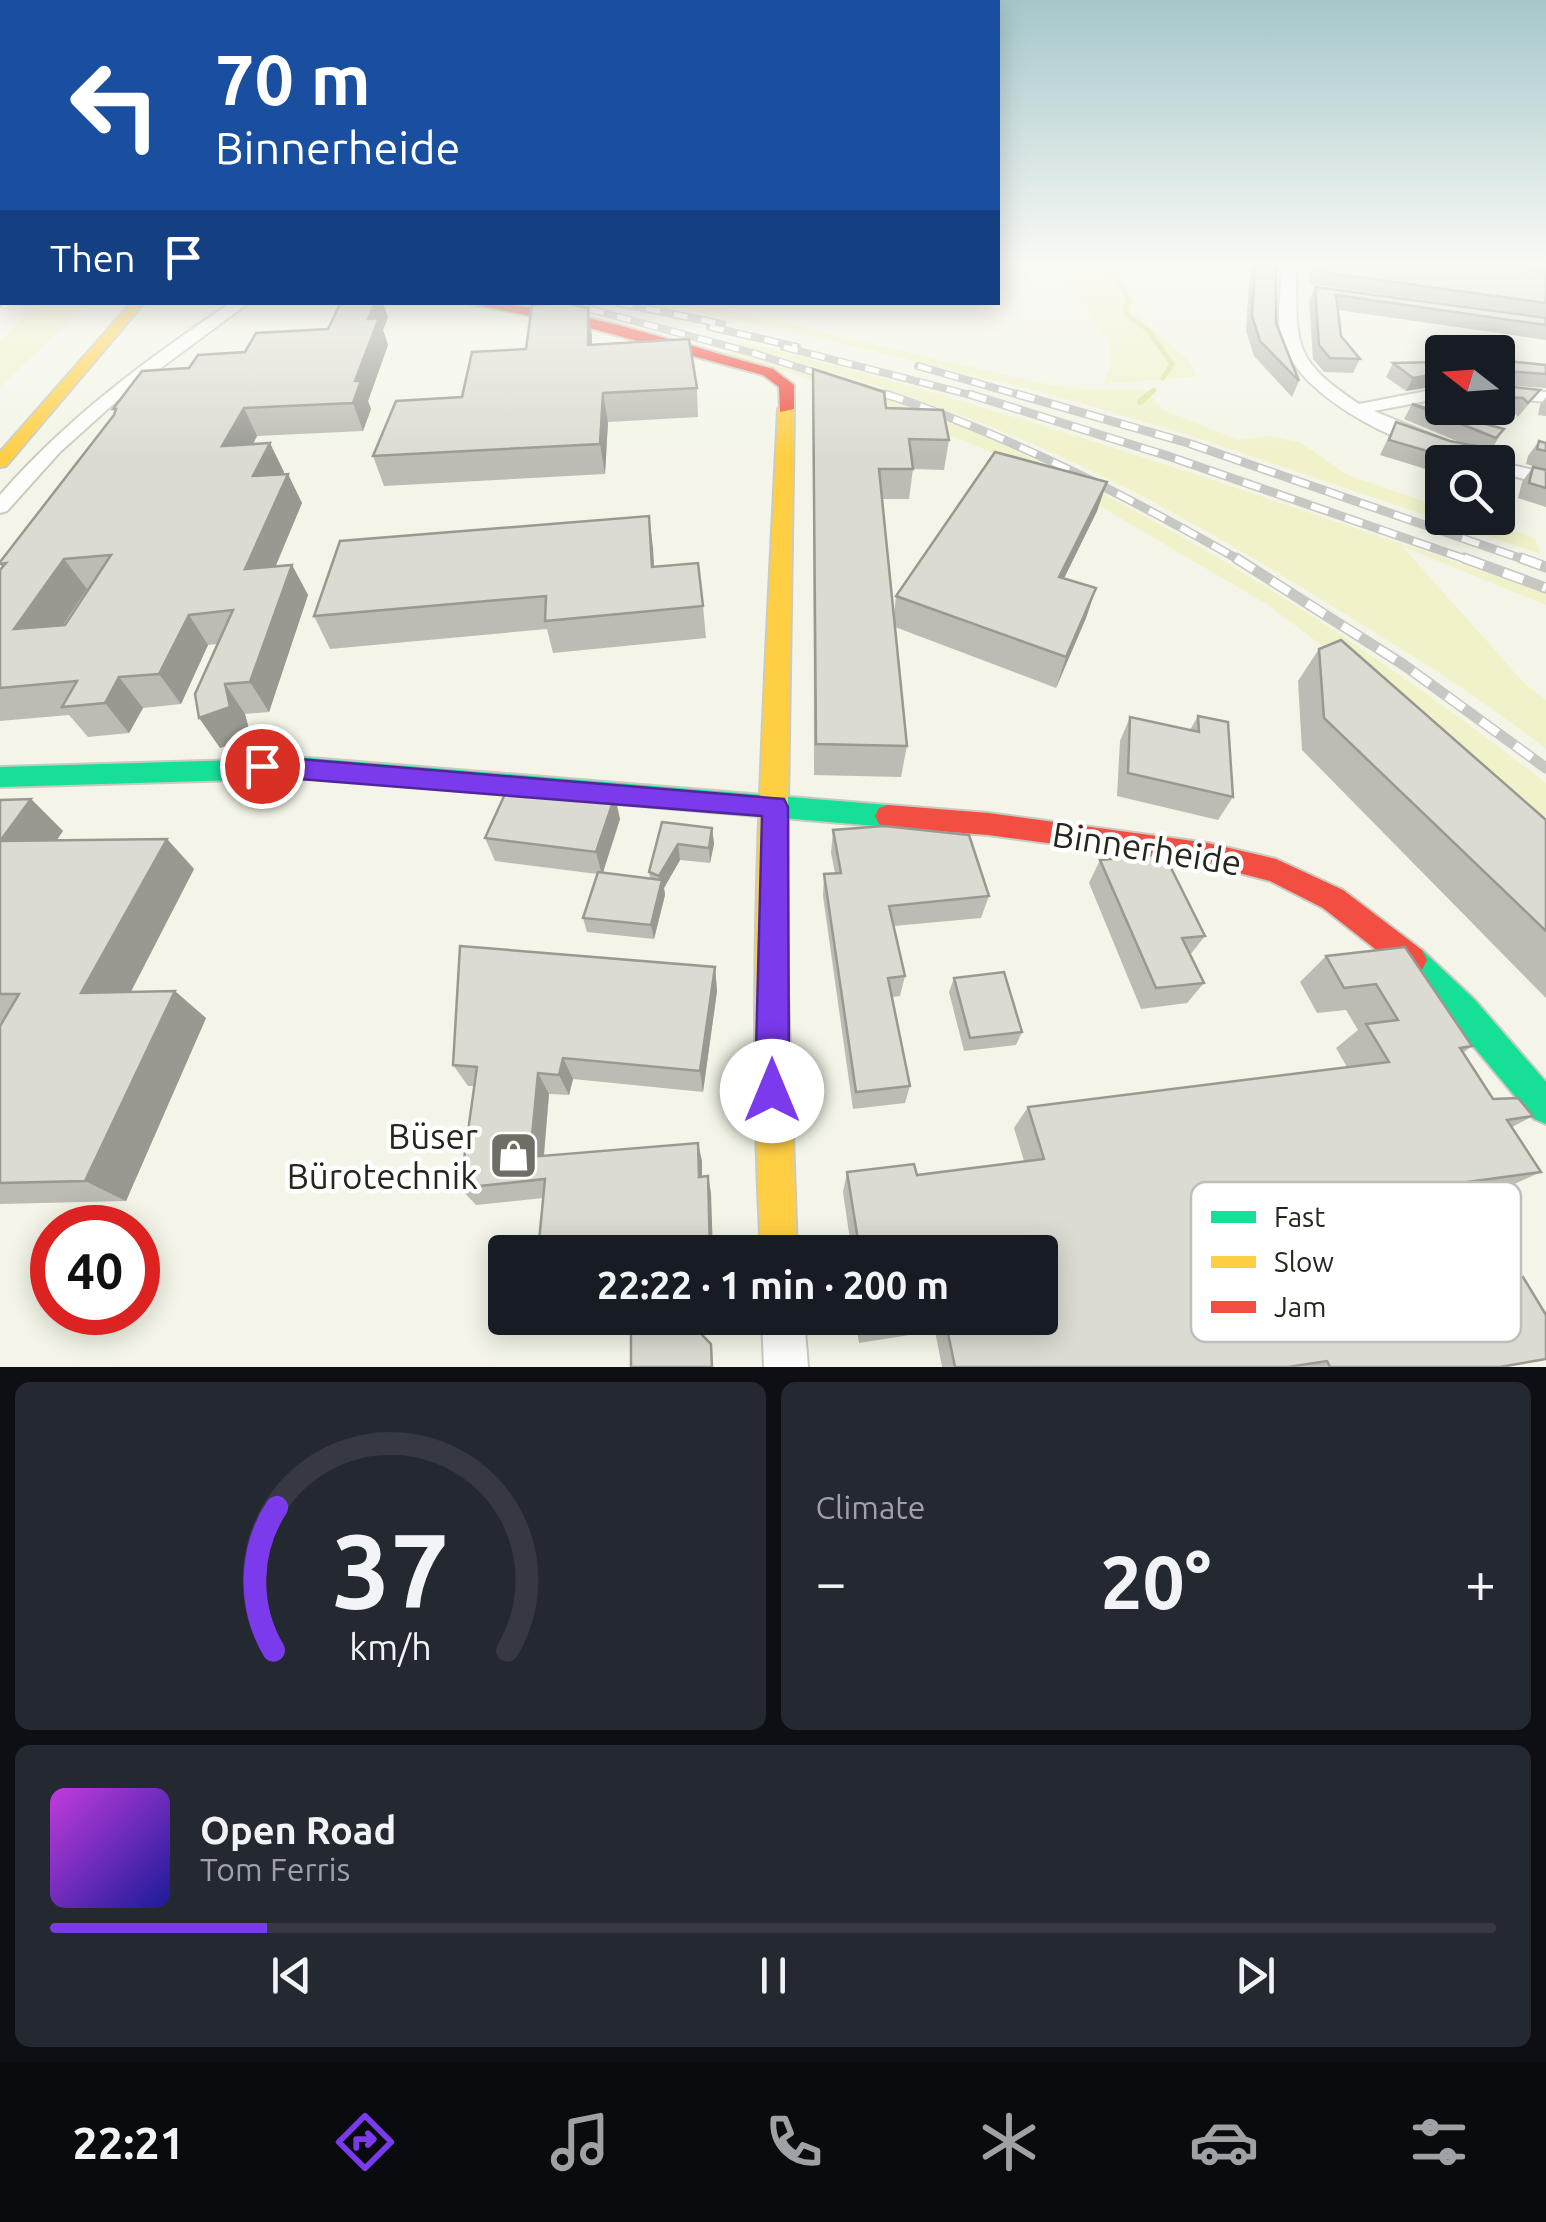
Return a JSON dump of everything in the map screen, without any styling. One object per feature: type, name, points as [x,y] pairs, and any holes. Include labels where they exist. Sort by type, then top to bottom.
[{"type":"main road","points":[[0,462],[114,331]]},
{"type":"main road","points":[[618,331],[768,372],[787,385],[772,833],[772,1129],[779,1235]]},
{"type":"main road","name":"Binnerheide","points":[[0,777],[310,768],[988,824],[1208,854],[1276,871],[1334,899],[1397,946],[1464,1012],[1546,1107]]},
{"type":"street","points":[[0,508],[73,430],[199,331]]},
{"type":"street","points":[[1289,331],[1294,352],[1320,382],[1358,409],[1437,445]]},
{"type":"street","points":[[1515,394],[1546,397]]},
{"type":"street","points":[[1358,409],[1425,395]]},
{"type":"street","points":[[1515,471],[1546,479]]},
{"type":"street","points":[[785,1335],[786,1367]]},
{"type":"green space","points":[[10,331],[59,331],[0,387],[0,341]]},
{"type":"green space","points":[[788,331],[816,331],[1040,383],[1077,389],[1143,389],[1164,410],[1239,440],[1269,436],[1300,442],[1347,475],[1425,501],[1425,515],[1183,433],[1042,392]]},
{"type":"green space","points":[[1101,331],[1155,331],[1188,360],[1197,376],[1103,384],[1112,363],[1107,339]]},
{"type":"green space","points":[[742,342],[1046,427],[1546,593],[1546,605],[1402,546],[1525,684],[1546,700],[1546,749],[1472,695],[1371,630],[1226,542],[1103,476],[950,411],[738,345]]},
{"type":"green space","points":[[733,350],[892,400],[985,437],[1060,472],[1205,550],[1413,684],[1546,783],[1546,829],[1447,739],[1268,605],[1042,472],[788,372],[727,357]]},
{"type":"green space","points":[[1515,531],[1535,538],[1540,553],[1546,556],[1484,535],[1515,535]]},
{"type":"building","points":[[374,331],[355,381],[361,381],[353,403],[244,408],[222,446],[270,443],[253,476],[288,474],[245,569],[292,565],[250,682],[225,684],[230,707],[199,718],[195,694],[233,610],[189,615],[159,674],[119,677],[105,703],[62,707],[77,681],[0,688],[0,570],[6,563],[0,562],[114,415],[113,409],[142,371],[189,368],[198,355],[245,352],[256,333]],"holes":[[[111,555],[65,625],[14,629],[64,559]]]},
{"type":"building","points":[[528,331],[588,331],[588,345],[689,339],[697,388],[603,393],[600,444],[373,456],[396,401],[462,397],[472,352],[526,349]]},
{"type":"building","points":[[1257,331],[1279,331],[1299,381],[1260,341]]},
{"type":"building","points":[[1318,331],[1340,331],[1360,359],[1330,358],[1319,345]]},
{"type":"building","points":[[1425,362],[1425,376],[1413,378],[1393,363]]},
{"type":"building","points":[[1515,362],[1546,365],[1546,374],[1515,372]]},
{"type":"building","points":[[813,369],[884,392],[886,408],[943,410],[949,440],[909,439],[913,469],[879,469],[907,746],[816,744]]},
{"type":"building","points":[[1515,387],[1540,390],[1528,403],[1515,398]]},
{"type":"building","points":[[1396,422],[1471,445],[1425,445],[1425,450],[1389,440]]},
{"type":"building","points":[[1464,425],[1504,429],[1496,438]]},
{"type":"building","points":[[1539,441],[1546,443],[1546,451],[1537,449]]},
{"type":"building","points":[[995,452],[1107,482],[1059,577],[1096,588],[1066,657],[896,596]]},
{"type":"building","points":[[1533,467],[1546,470],[1546,488],[1529,483]]},
{"type":"building","points":[[649,516],[652,567],[698,563],[703,606],[545,621],[546,596],[314,616],[340,541]]},
{"type":"building","points":[[1341,640],[1546,820],[1546,931],[1324,718],[1319,649]]},
{"type":"building","points":[[1198,716],[1228,722],[1233,797],[1128,773],[1130,717],[1199,732]]},
{"type":"building","points":[[510,783],[615,796],[596,852],[485,838]]},
{"type":"building","points":[[31,799],[0,841],[0,800]]},
{"type":"building","points":[[662,822],[712,828],[709,848],[678,844],[659,876],[649,872]]},
{"type":"building","points":[[884,826],[969,835],[989,896],[889,906],[905,976],[888,978],[910,1086],[856,1092],[824,874],[841,873],[833,830]]},
{"type":"building","points":[[167,839],[81,993],[175,991],[85,1181],[0,1183],[0,1026],[19,994],[0,994],[0,841]]},
{"type":"building","points":[[1164,854],[1205,936],[1182,938],[1204,983],[1156,988],[1100,860]]},
{"type":"building","points":[[598,872],[662,880],[651,925],[583,918]]},
{"type":"building","points":[[460,946],[715,967],[700,1071],[563,1058],[559,1075],[538,1073],[530,1157],[698,1143],[699,1177],[708,1176],[710,1235],[540,1235],[545,1179],[460,1188],[477,1067],[453,1065]]},
{"type":"building","points":[[1405,947],[1472,1046],[1460,1048],[1493,1099],[1518,1098],[1533,1116],[1507,1120],[1541,1172],[1467,1182],[1191,1182],[1191,1342],[1521,1342],[1523,1277],[1546,1315],[1546,1359],[1500,1367],[1330,1367],[1327,1361],[1288,1367],[955,1367],[948,1335],[1058,1335],[1058,1235],[857,1235],[847,1172],[914,1164],[917,1175],[1044,1159],[1028,1107],[1389,1062],[1366,1024],[1398,1020],[1376,984],[1344,988],[1326,956]]},
{"type":"building","points":[[1004,972],[1022,1032],[970,1038],[954,978]]},
{"type":"building","points":[[631,1335],[702,1335],[711,1344],[712,1367],[631,1367]]},
{"type":"waterway","points":[[1149,331],[1172,364],[1163,378]]},
{"type":"waterway","points":[[1146,397],[1154,390]]},
{"type":"waterway","points":[[1140,402],[1149,394]]},
{"type":"railway","points":[[670,331],[893,397]]},
{"type":"railway","points":[[727,331],[797,347]]},
{"type":"railway","points":[[784,347],[978,397]]},
{"type":"railway","points":[[918,366],[1026,397]]},
{"type":"railway","points":[[886,394],[1067,469],[1239,560]]},
{"type":"railway","points":[[969,394],[1168,456],[1471,561]]},
{"type":"railway","points":[[1017,394],[1188,443],[1528,561]]},
{"type":"railway","points":[[1464,558],[1546,588]]},
{"type":"railway","points":[[1521,558],[1546,567]]},
{"type":"railway","points":[[1239,560],[1404,665],[1546,768]]},
{"type":"traffic: fast","points":[[0,777],[310,768],[888,816]]},
{"type":"traffic: fast","points":[[1412,960],[1464,1011],[1546,1107]]},
{"type":"traffic: slow","points":[[0,462],[114,331]]},
{"type":"traffic: slow","points":[[778,1235],[772,936],[786,409]]},
{"type":"traffic: jam","points":[[616,331],[768,372],[787,385],[786,409]]},
{"type":"traffic: jam","points":[[888,816],[988,824],[1208,854],[1276,871],[1333,899],[1412,960]]},
{"type":"place","name":"Büser Bürotechnik","points":[[513,1156]]},
{"type":"route","points":[[262,766],[775,807],[772,1091]]}]
